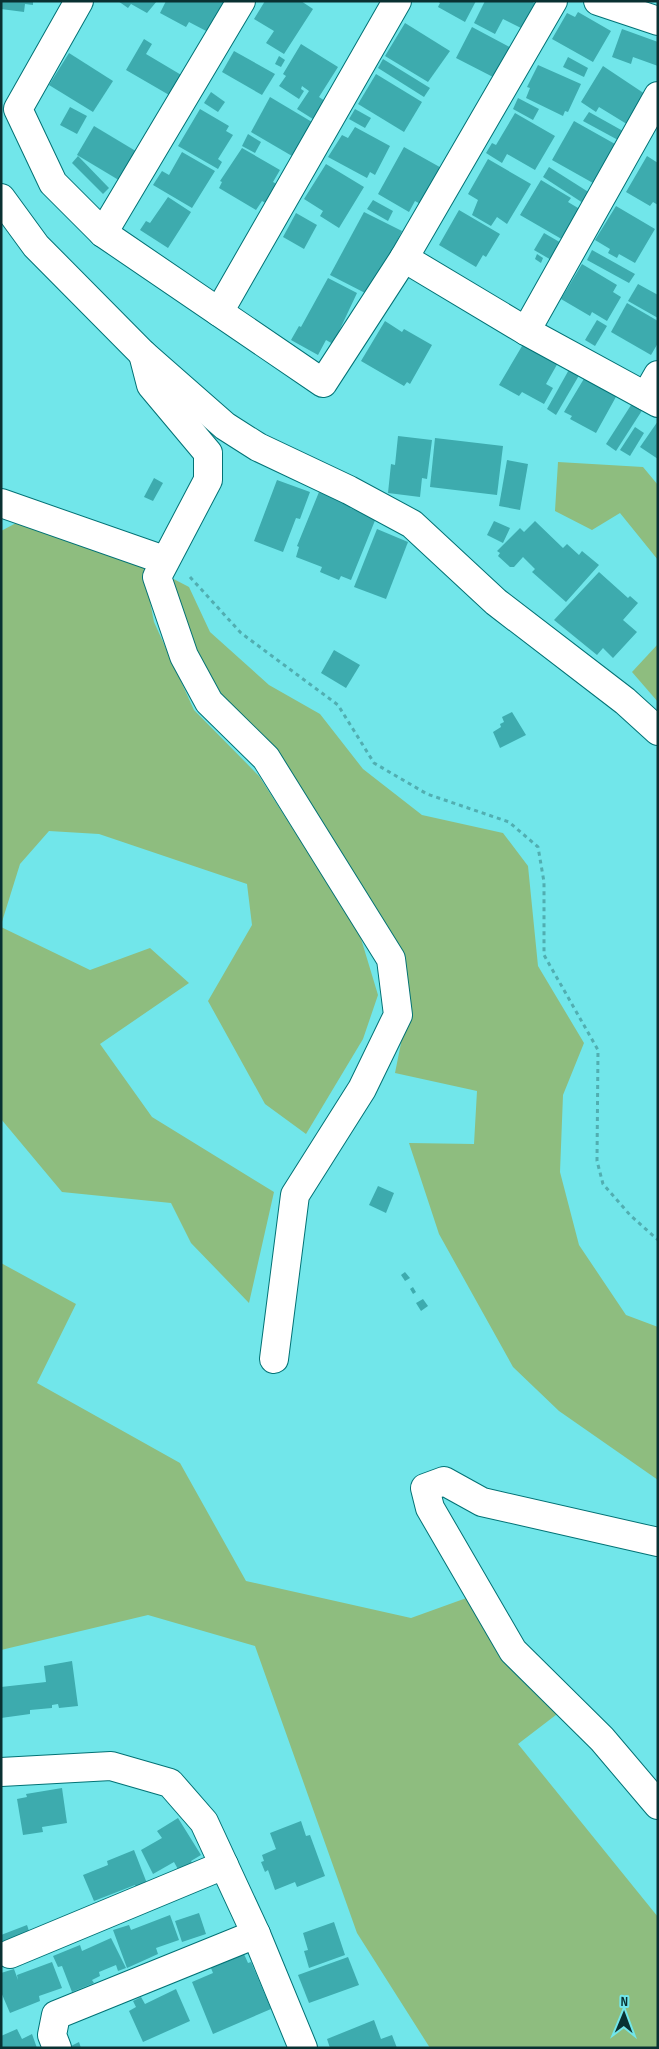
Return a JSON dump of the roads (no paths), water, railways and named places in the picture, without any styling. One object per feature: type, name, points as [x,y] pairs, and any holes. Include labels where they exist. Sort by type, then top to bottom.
[{"type":"street","points":[[80,1],[18,109],[53,183],[103,233],[323,383],[404,258],[553,1]]},
{"type":"street","points":[[103,233],[241,1]]},
{"type":"street","points":[[219,312],[397,1]]},
{"type":"street","points":[[598,1],[658,21]]},
{"type":"street","points":[[526,331],[658,96]]},
{"type":"street","points":[[1,198],[36,246],[143,354],[225,426],[258,447],[349,490],[412,524],[496,602],[625,701],[658,730]]},
{"type":"street","points":[[404,258],[526,331],[654,392]]},
{"type":"street","points":[[143,354],[151,385],[208,453],[208,480],[164,560],[157,577],[184,656],[209,702],[266,758],[391,959],[398,1015],[362,1089],[295,1195],[274,1359]]},
{"type":"street","points":[[1,503],[164,560]]},
{"type":"street","points":[[658,1542],[482,1502],[444,1481],[424,1488],[430,1508],[513,1650],[602,1739],[658,1805]]},
{"type":"street","points":[[1,1772],[111,1766],[170,1783],[204,1822],[256,1934],[303,2048]]},
{"type":"street","points":[[10,1954],[224,1865]]},
{"type":"street","points":[[57,2048],[52,2035],[56,2015],[256,1934]]}]
